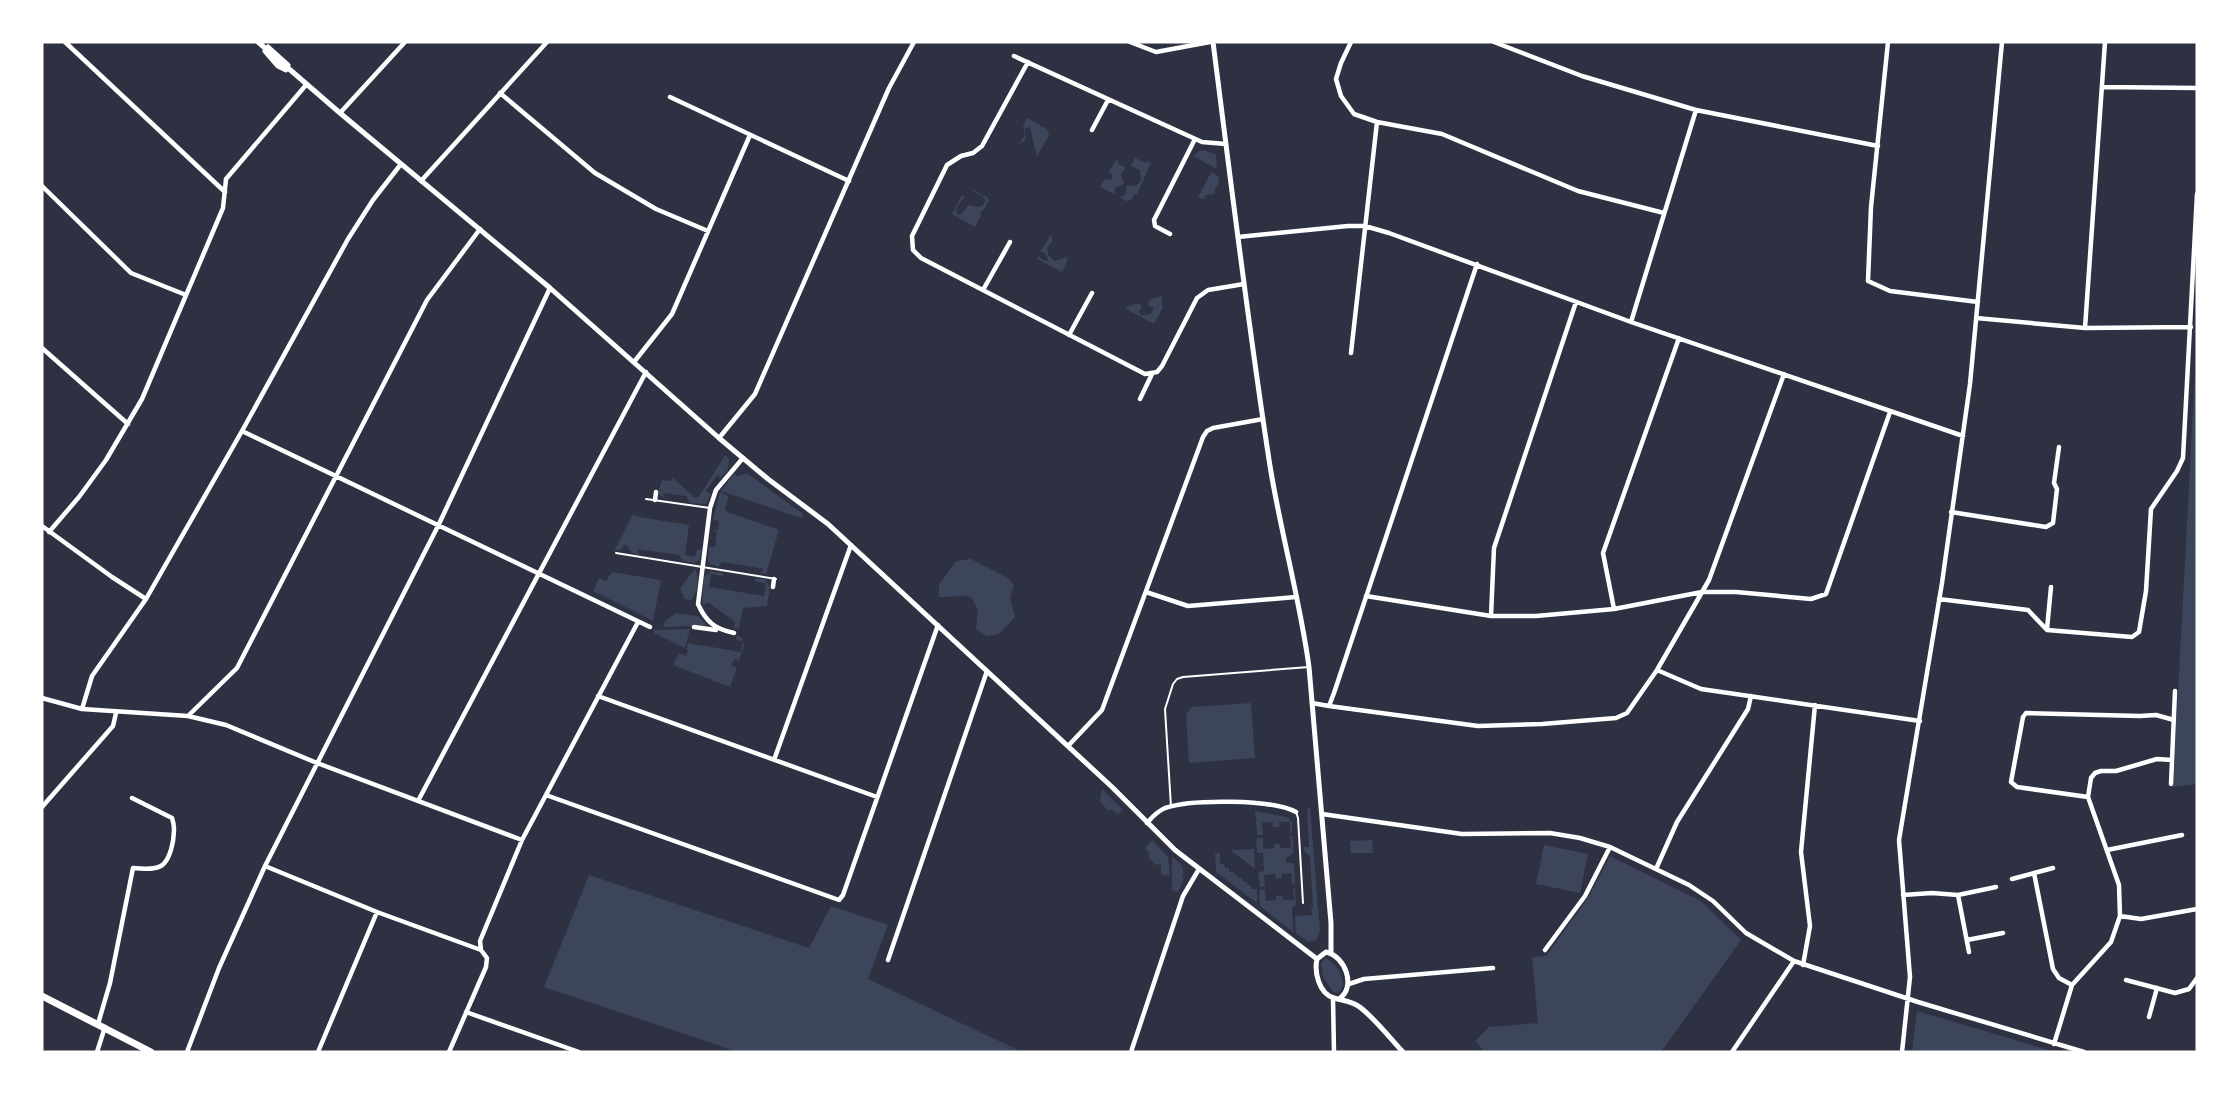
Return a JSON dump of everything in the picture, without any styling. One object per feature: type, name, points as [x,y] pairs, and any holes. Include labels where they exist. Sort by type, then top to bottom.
[{"type":"main road","points":[[42,996],[151,1052]]},
{"type":"street","points":[[65,42],[225,192]]},
{"type":"street","points":[[258,42],[306,85],[550,288],[719,438],[828,524],[1199,869],[1317,959]]},
{"type":"street","points":[[340,113],[405,42]]},
{"type":"street","points":[[421,181],[547,42]]},
{"type":"street","points":[[719,438],[755,394],[889,88],[914,42]]},
{"type":"street","points":[[1130,42],[1156,52],[1212,42],[1263,419],[1278,512],[1309,667],[1331,923],[1331,953]]},
{"type":"street","points":[[1351,42],[1336,79],[1341,96],[1354,114],[1377,122],[1442,134],[1578,190],[1664,213]]},
{"type":"street","points":[[1494,42],[1582,76],[1696,110],[1878,147]]},
{"type":"street","points":[[1888,42],[1871,207],[1868,281],[1890,291],[1978,302]]},
{"type":"street","points":[[1902,1052],[1910,977],[1899,840],[1920,721],[1963,436],[2002,42]]},
{"type":"street","points":[[2085,328],[2105,42]]},
{"type":"street","points":[[1014,56],[1195,139],[1208,144],[1226,144]]},
{"type":"street","points":[[1028,62],[982,146],[973,153],[961,156],[947,165],[912,236],[913,250],[921,258],[1139,372],[1152,374]]},
{"type":"street","points":[[49,532],[99,469],[142,399],[223,208],[226,179],[306,85]]},
{"type":"street","points":[[2102,87],[2197,88]]},
{"type":"street","points":[[500,93],[595,173],[657,209],[708,231]]},
{"type":"street","points":[[670,97],[849,181]]},
{"type":"street","points":[[1092,130],[1108,100]]},
{"type":"street","points":[[1631,322],[1696,110]]},
{"type":"street","points":[[1351,353],[1377,122]]},
{"type":"street","points":[[634,362],[672,314],[750,135]]},
{"type":"street","points":[[1170,234],[1155,226],[1154,220],[1195,139]]},
{"type":"street","points":[[82,709],[92,676],[146,599],[348,239],[373,200],[401,164]]},
{"type":"street","points":[[42,186],[131,273],[186,295]]},
{"type":"street","points":[[1939,599],[2028,610],[2047,630],[2132,637],[2139,632],[2146,591],[2151,509],[2177,471],[2183,458],[2197,194]]},
{"type":"street","points":[[1238,237],[1365,226],[1477,264],[1631,322],[1963,436]]},
{"type":"street","points":[[188,716],[237,668],[427,300],[480,229]]},
{"type":"street","points":[[983,290],[1010,242]]},
{"type":"street","points":[[1329,706],[1477,264]]},
{"type":"street","points":[[1140,399],[1152,374],[1162,366],[1197,298],[1208,290],[1244,284]]},
{"type":"street","points":[[187,1052],[219,968],[265,866],[438,526],[550,288]]},
{"type":"street","points":[[1069,335],[1092,293]]},
{"type":"street","points":[[1491,616],[1494,548],[1576,302]]},
{"type":"street","points":[[1976,318],[2085,328],[2191,327]]},
{"type":"street","points":[[1614,609],[1603,553],[1679,338]]},
{"type":"street","points":[[42,348],[128,424]]},
{"type":"street","points":[[418,801],[646,372]]},
{"type":"street","points":[[1312,703],[1478,726],[1616,718],[1627,713],[1657,670],[1709,580],[1784,374]]},
{"type":"street","points":[[1366,596],[1491,616],[1536,616],[1614,609],[1702,592],[1736,592],[1811,599],[1826,594],[1890,412]]},
{"type":"street","points":[[1068,746],[1102,710],[1203,437],[1213,428],[1263,419]]},
{"type":"street","points":[[242,431],[650,627]]},
{"type":"street","points":[[1952,512],[2046,527],[2053,523],[2057,489],[2054,483],[2059,447]]},
{"type":"street","points":[[722,630],[712,625],[703,616],[698,604],[702,567],[710,508],[716,490],[743,458]]},
{"type":"street","points":[[655,500],[656,492]]},
{"type":"street","points":[[42,526],[146,599]]},
{"type":"street","points":[[774,760],[851,545]]},
{"type":"street","points":[[773,587],[775,579]]},
{"type":"street","points":[[2047,630],[2051,587]]},
{"type":"street","points":[[1146,592],[1188,606],[1296,597]]},
{"type":"street","points":[[449,1052],[486,966],[487,958],[481,950],[480,940],[522,840],[638,622]]},
{"type":"street","points":[[546,795],[839,900],[843,895],[938,625]]},
{"type":"street","points":[[694,627],[734,633]]},
{"type":"street","points":[[1657,670],[1701,688],[1920,721]]},
{"type":"street","points":[[888,960],[987,671]]},
{"type":"street","points":[[2171,784],[2175,691]]},
{"type":"street","points":[[598,696],[877,797]]},
{"type":"street","points":[[1656,869],[1677,822],[1748,709],[1751,696]]},
{"type":"street","points":[[42,698],[82,709],[188,716],[226,725],[522,840]]},
{"type":"street","points":[[1803,965],[1810,926],[1801,852],[1815,705]]},
{"type":"street","points":[[42,807],[113,726],[116,713]]},
{"type":"street","points":[[2088,797],[2017,787],[2011,782],[2023,717],[2026,713],[2157,715],[2174,720]]},
{"type":"street","points":[[2054,1044],[2072,985],[2111,942],[2120,916],[2120,885],[2088,797],[2091,778],[2095,773],[2116,771],[2157,759],[2172,760]]},
{"type":"street","points":[[97,1052],[133,868],[151,870],[162,866],[170,858],[175,827],[172,818],[132,798]]},
{"type":"street","points":[[1147,823],[1160,811],[1171,807],[1243,802],[1290,809],[1296,812]]},
{"type":"street","points":[[1322,814],[1462,834],[1550,833],[1580,838],[1610,847],[1689,885],[1713,901],[1746,933],[1803,965],[2084,1052]]},
{"type":"street","points":[[2107,850],[2182,835]]},
{"type":"street","points":[[1545,950],[1585,896],[1610,847]]},
{"type":"street","points":[[265,866],[376,912],[481,950]]},
{"type":"street","points":[[2012,879],[2053,868]]},
{"type":"street","points":[[1131,1052],[1183,896],[1199,869]]},
{"type":"street","points":[[2034,873],[2053,969],[2059,978],[2072,985]]},
{"type":"street","points":[[1903,895],[1932,893],[1958,895],[1996,887]]},
{"type":"street","points":[[1958,895],[1969,952]]},
{"type":"street","points":[[2120,916],[2141,919],[2197,909]]},
{"type":"street","points":[[318,1052],[376,912]]},
{"type":"street","points":[[1967,940],[2003,933]]},
{"type":"street","points":[[1336,998],[1346,995],[1349,984],[1341,961],[1326,952],[1317,959],[1315,966],[1323,990],[1336,998],[1360,1007],[1403,1052]]},
{"type":"street","points":[[1732,1052],[1794,961]]},
{"type":"street","points":[[1349,984],[1364,979],[1493,968]]},
{"type":"street","points":[[2126,980],[2175,993],[2189,989],[2197,978]]},
{"type":"street","points":[[2149,1017],[2157,988]]},
{"type":"street","points":[[1334,1052],[1336,998]]},
{"type":"street","points":[[466,1012],[579,1052]]},
{"type":"lane","points":[[646,499],[710,508]]},
{"type":"lane","points":[[616,553],[775,579]]},
{"type":"lane","points":[[1171,807],[1165,709],[1173,684],[1177,679],[1309,667]]},
{"type":"lane","points":[[1296,812],[1303,903]]},
{"type":"shaded area","points":[[1027,118],[1047,129],[1049,135],[1037,157],[1030,127],[1025,128],[1026,138],[1023,142],[1015,144],[1025,135],[1023,127]]},
{"type":"shaded area","points":[[1204,150],[1216,155],[1217,169],[1193,156]]},
{"type":"shaded area","points":[[1135,158],[1151,163],[1137,194],[1134,194],[1131,200],[1126,201],[1120,198],[1126,194],[1126,186],[1136,186],[1141,181],[1140,170],[1131,166]]},
{"type":"shaded area","points":[[1117,159],[1120,165],[1126,167],[1121,175],[1124,184],[1115,188],[1115,195],[1100,187],[1105,179],[1112,178],[1112,174],[1108,172]]},
{"type":"shaded area","points":[[1211,172],[1218,176],[1219,183],[1215,188],[1215,194],[1206,195],[1204,199],[1198,198]]},
{"type":"shaded area","points":[[971,189],[987,197],[989,201],[981,211],[975,227],[952,214],[962,195],[965,196],[956,209],[957,215],[969,205],[978,207],[983,205],[985,200],[983,196]]},
{"type":"shaded area","points":[[1051,234],[1053,241],[1048,249],[1050,257],[1056,261],[1066,257],[1068,259],[1062,272],[1037,259],[1039,256],[1047,261],[1045,253],[1040,252]]},
{"type":"shaded area","points":[[1161,296],[1163,307],[1154,324],[1126,309],[1138,303],[1142,306],[1139,312],[1141,315],[1151,314],[1154,308],[1148,305],[1149,300]]},
{"type":"shaded area","points":[[2197,334],[2197,784],[2173,787]]},
{"type":"shaded area","points":[[725,455],[729,459],[728,470],[721,478],[717,475],[706,491],[711,494],[706,504],[690,503],[686,496],[663,493],[665,499],[658,493],[662,480],[670,481],[673,478],[692,497],[698,498]]},
{"type":"shaded area","points":[[747,473],[803,514],[801,518],[721,491],[734,474],[738,476]]},
{"type":"shaded area","points":[[720,492],[729,496],[725,508],[727,512],[779,530],[766,574],[760,573],[764,569],[722,562],[718,567],[708,563],[709,547],[715,547],[717,532],[711,531],[718,530],[719,521],[713,520]]},
{"type":"shaded area","points":[[633,514],[689,525],[685,555],[695,557],[697,549],[702,550],[699,560],[694,563],[683,561],[679,555],[637,549],[640,555],[634,554],[628,546],[624,545],[622,549],[614,551]]},
{"type":"shaded area","points":[[971,559],[1008,578],[1014,586],[1010,597],[1015,617],[999,634],[987,636],[976,629],[978,610],[971,597],[939,597],[939,585],[956,561]]},
{"type":"shaded area","points":[[695,569],[698,580],[697,589],[691,600],[685,599],[680,588]]},
{"type":"shaded area","points":[[711,571],[723,573],[723,576],[711,574],[709,587],[764,596],[766,583],[754,581],[756,578],[765,579],[770,587],[767,606],[743,608],[739,629],[734,628],[735,622],[709,603],[702,604],[704,577]]},
{"type":"shaded area","points":[[612,572],[661,580],[653,621],[593,591],[599,578],[606,581]]},
{"type":"shaded area","points":[[676,613],[698,616],[706,624],[705,626],[694,624],[663,627],[665,621]]},
{"type":"shaded area","points":[[654,629],[690,629],[685,648],[654,633]]},
{"type":"shaded area","points":[[737,635],[742,638],[743,641],[736,640]]},
{"type":"shaded area","points":[[743,641],[744,645],[739,660],[734,659],[731,665],[737,668],[730,687],[673,665],[679,653],[686,656],[688,643],[741,652]]},
{"type":"shaded area","points":[[1251,703],[1255,758],[1189,763],[1186,714],[1192,707]]},
{"type":"shaded area","points":[[1102,789],[1123,810],[1118,814],[1111,809],[1108,811],[1100,801]]},
{"type":"shaded area","points":[[1307,807],[1310,809],[1320,931],[1316,940],[1309,942],[1296,934],[1295,916],[1312,915],[1311,908],[1313,908],[1310,856],[1303,847],[1309,847]]},
{"type":"shaded area","points":[[1255,811],[1287,817],[1292,822],[1292,832],[1290,833],[1290,822],[1279,822],[1279,827],[1273,827],[1272,822],[1262,823],[1263,835],[1257,835]]},
{"type":"shaded area","points":[[1290,836],[1293,837],[1293,853],[1286,858],[1286,863],[1294,863],[1295,884],[1292,885],[1292,873],[1282,874],[1282,878],[1276,879],[1275,874],[1264,875],[1265,887],[1260,887],[1258,872],[1264,871],[1263,853],[1257,853],[1256,839],[1263,837],[1263,849],[1274,848],[1274,844],[1280,844],[1280,848],[1291,848]]},
{"type":"shaded area","points":[[1152,840],[1168,857],[1170,876],[1161,874],[1161,865],[1154,864],[1148,856],[1150,854],[1145,848]]},
{"type":"shaded area","points":[[1372,840],[1373,853],[1351,853],[1350,841]]},
{"type":"shaded area","points":[[1544,845],[1588,854],[1580,893],[1536,884]]},
{"type":"shaded area","points":[[1254,849],[1255,869],[1230,850]]},
{"type":"shaded area","points":[[1220,852],[1220,864],[1229,868],[1229,872],[1233,871],[1238,878],[1242,878],[1247,885],[1251,885],[1251,889],[1257,889],[1257,903],[1216,872],[1215,854]]},
{"type":"shaded area","points":[[1610,856],[1701,901],[1741,940],[1661,1052],[1485,1052],[1475,1041],[1489,1027],[1538,1023],[1532,957],[1546,956],[1588,898]]},
{"type":"shaded area","points":[[1172,857],[1181,865],[1183,871],[1182,878],[1184,879],[1178,892],[1172,891]]},
{"type":"shaded area","points":[[589,875],[809,948],[831,906],[888,925],[868,979],[1022,1052],[738,1052],[544,987]]},
{"type":"shaded area","points":[[1293,888],[1296,905],[1292,907],[1293,932],[1260,906],[1259,890],[1265,889],[1266,901],[1276,900],[1276,896],[1282,895],[1283,900],[1294,900]]},
{"type":"shaded area","points":[[1325,958],[1336,966],[1340,973],[1343,985],[1339,993],[1333,992],[1323,977],[1321,964]]},
{"type":"shaded area","points":[[1917,1011],[2056,1052],[1912,1052]]}]
